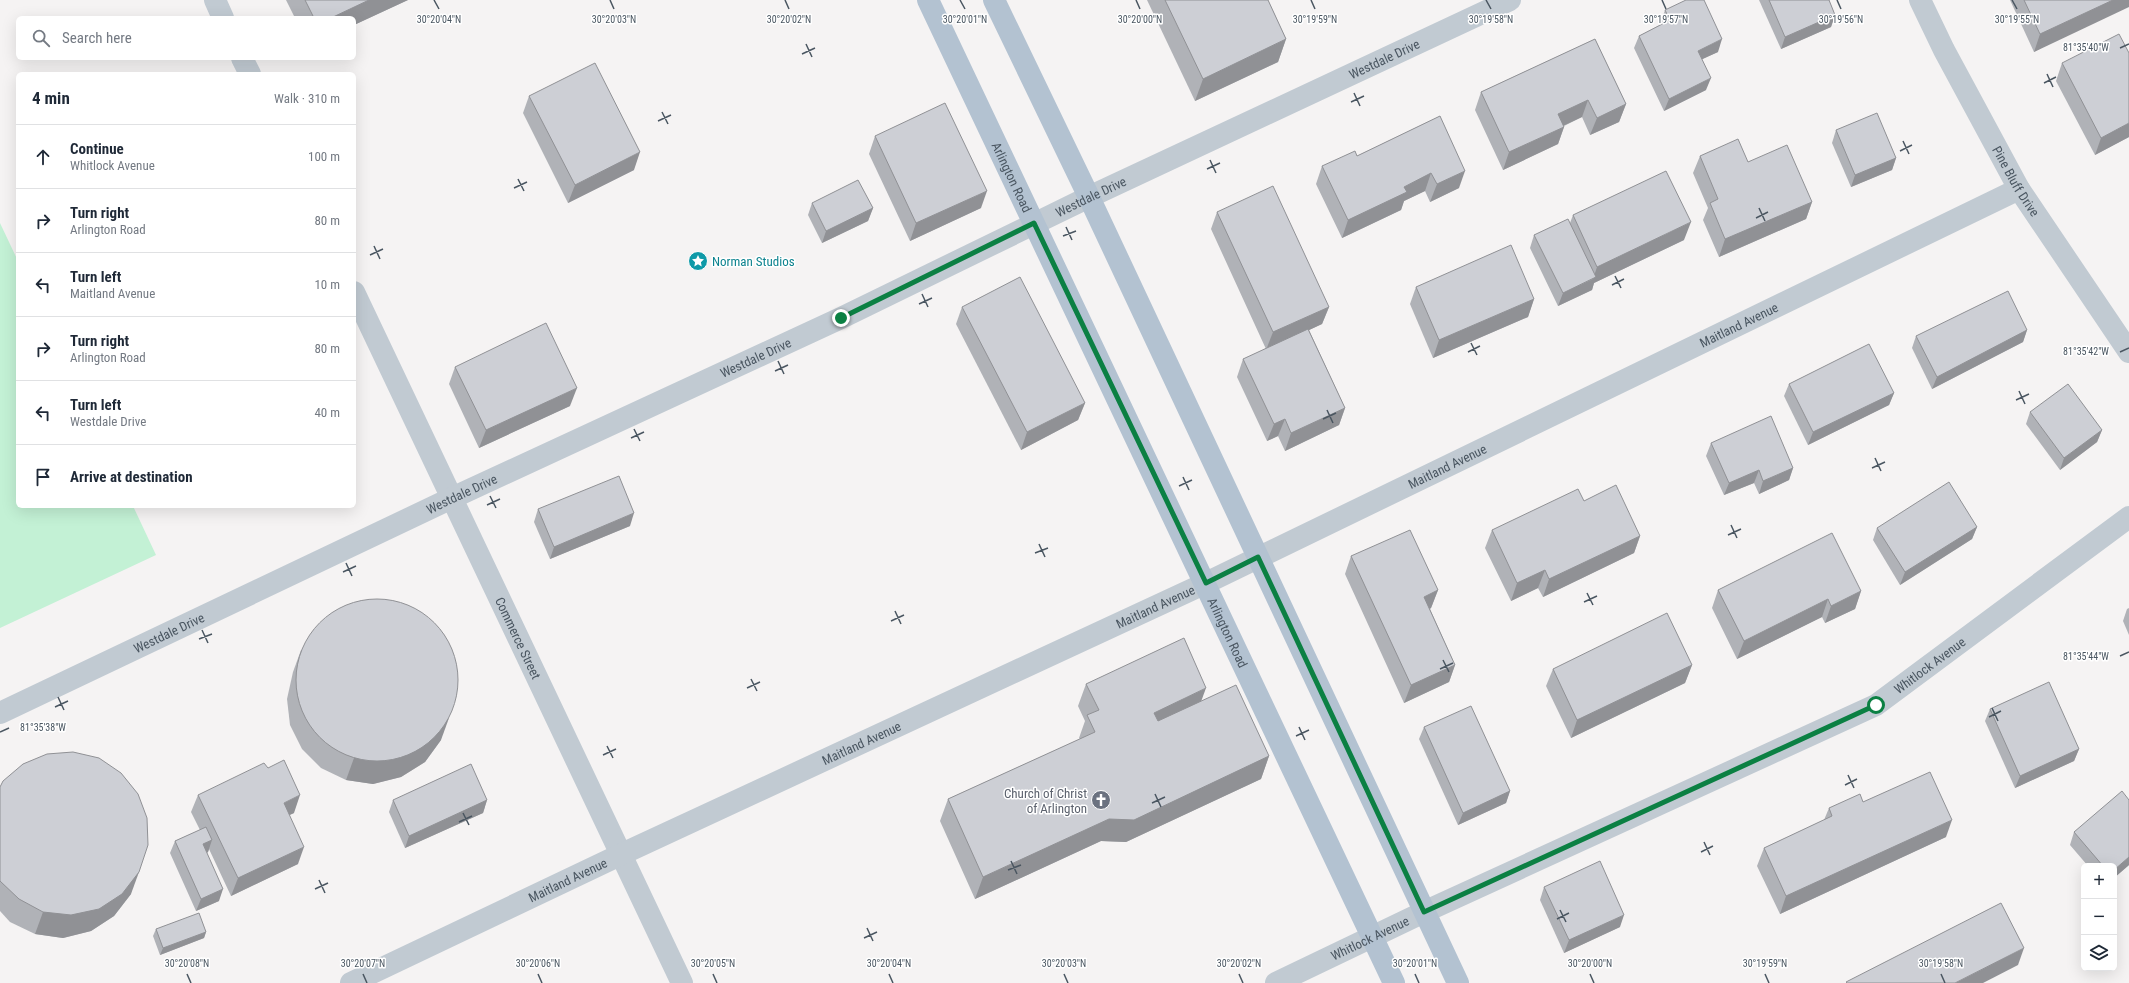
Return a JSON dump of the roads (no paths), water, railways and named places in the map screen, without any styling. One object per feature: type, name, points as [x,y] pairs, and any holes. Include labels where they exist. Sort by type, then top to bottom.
[{"type":"main road","name":"Arlington Road","points":[[928,0],[1206,583],[1394,983]]},
{"type":"main road","points":[[994,0],[1089,197],[1458,983]]},
{"type":"street","points":[[214,0],[222,16]]},
{"type":"street","name":"Westdale Drive","points":[[0,713],[452,498],[841,318],[1034,223],[1510,0]]},
{"type":"street","name":"Pine Bluff Drive","points":[[1920,0],[1944,50],[2019,189],[2129,352]]},
{"type":"street","points":[[243,60],[249,72]]},
{"type":"street","name":"Maitland Avenue","points":[[352,983],[622,854],[1206,583],[2019,189]]},
{"type":"street","name":"Commerce Street","points":[[356,296],[682,983]]},
{"type":"street","name":"Whitlock Avenue","points":[[1282,982],[1424,912],[1876,705],[2129,517]]},
{"type":"place","name":"Norman Studios","points":[[698,261]]},
{"type":"place","name":"Church of Christ of Arlington","points":[[1101,800]]}]
